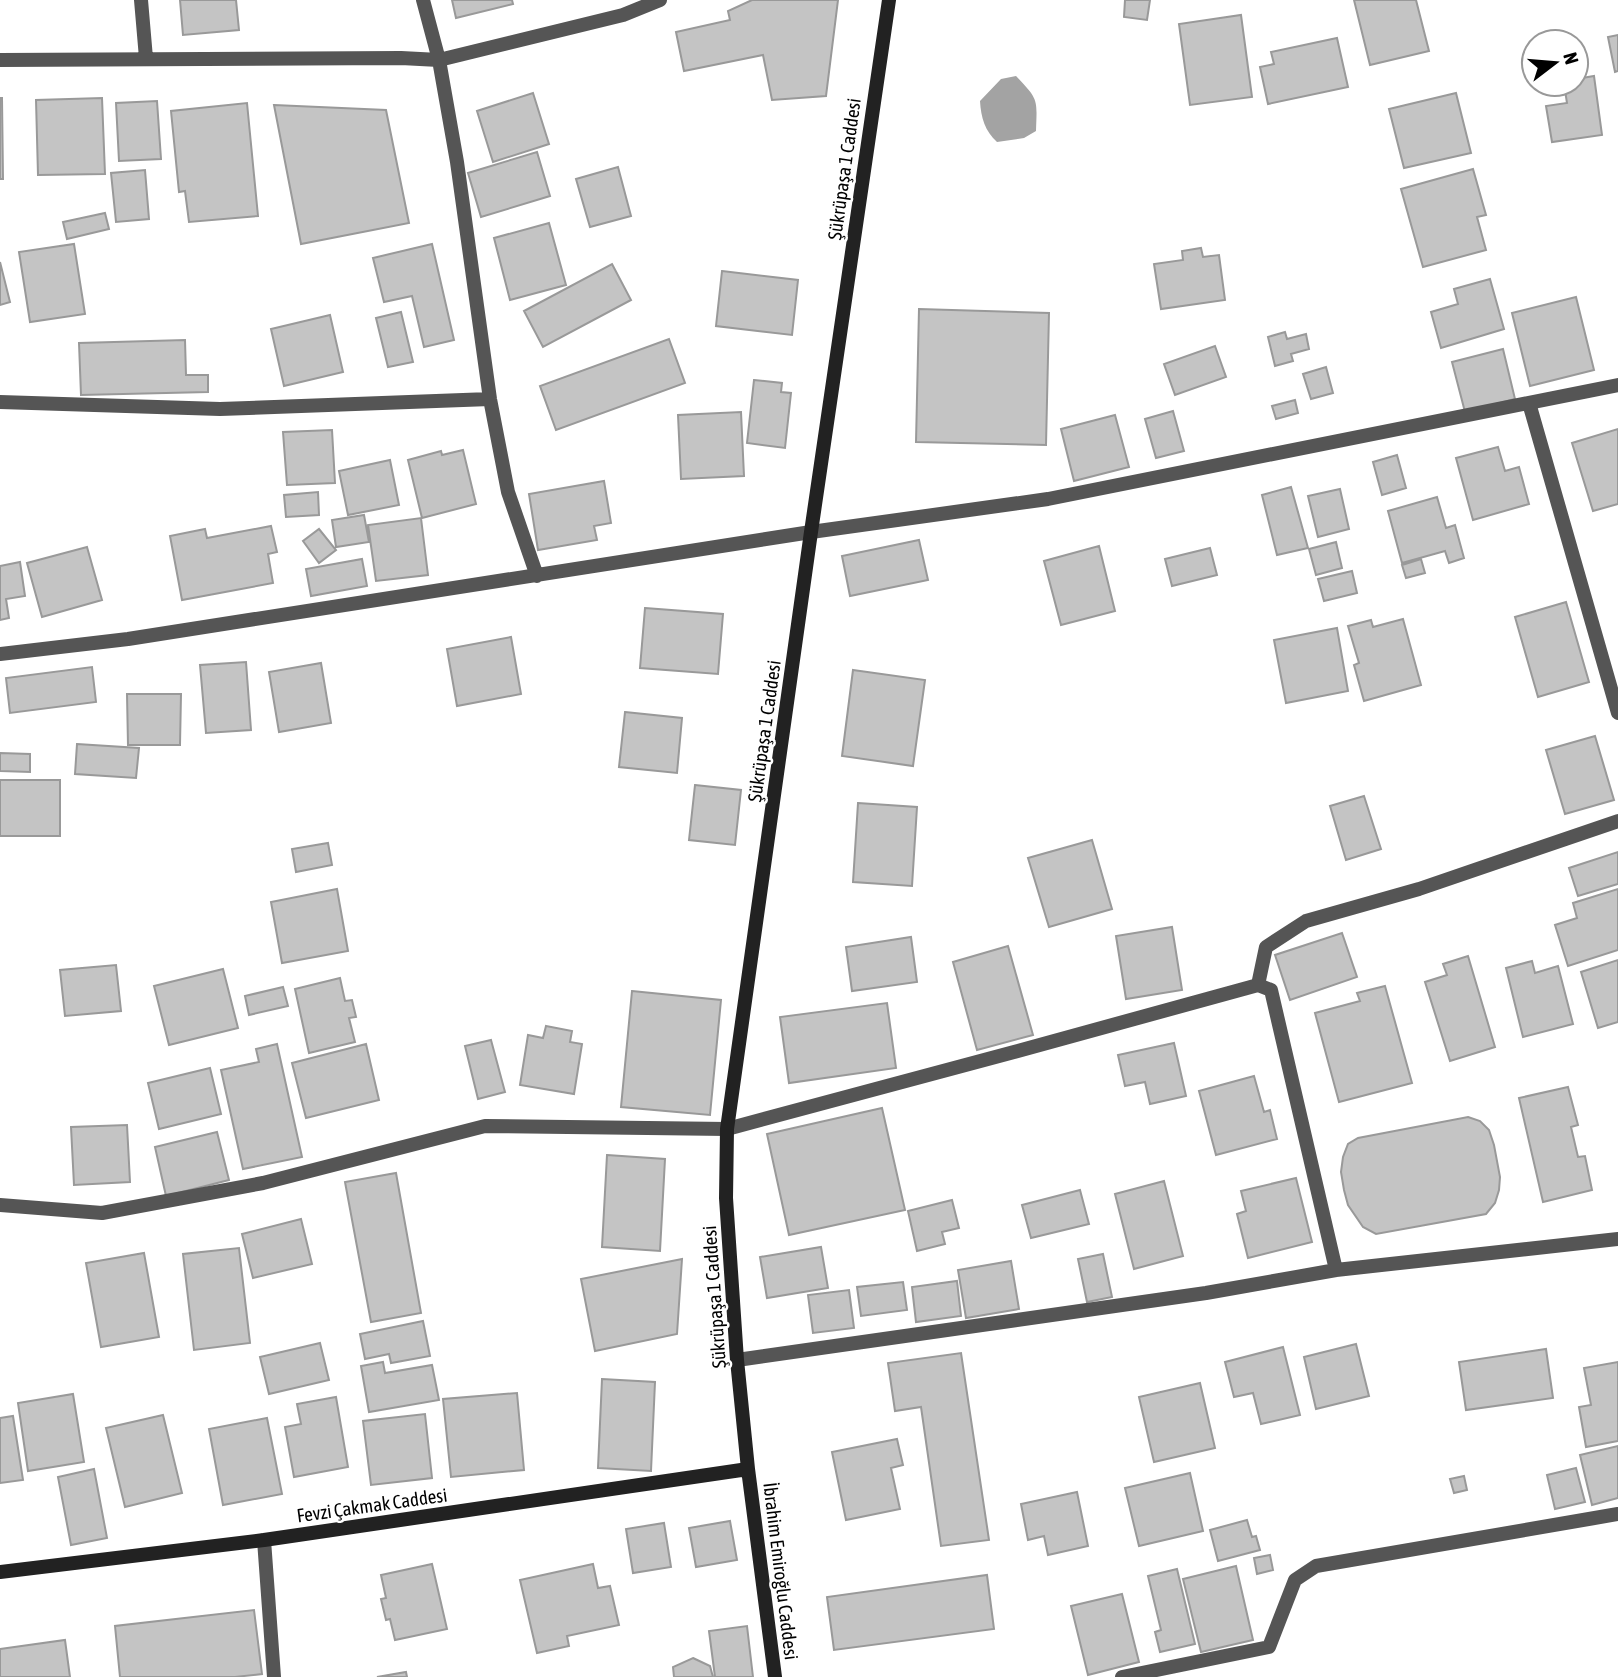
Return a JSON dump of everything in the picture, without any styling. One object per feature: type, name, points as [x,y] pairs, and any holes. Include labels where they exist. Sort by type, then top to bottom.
[{"type":"main road","name":"Şükrüpaşa 1 Caddesi","points":[[748,1469],[737,1360],[726,1198],[727,1129],[889,0]]},
{"type":"main road","name":"Fevzi Çakmak Caddesi","points":[[0,1572],[264,1540],[748,1469]]},
{"type":"main road","name":"İbrahim Emiroğlu Caddesi","points":[[748,1469],[775,1677]]},
{"type":"street","points":[[141,0],[146,58]]},
{"type":"street","points":[[423,0],[439,60],[457,162],[490,399],[508,492],[537,576]]},
{"type":"street","points":[[0,60],[439,60],[624,15],[660,0]]},
{"type":"street","points":[[0,654],[128,639],[811,532],[1048,499],[1618,385]]},
{"type":"street","points":[[0,402],[220,409],[490,399]]},
{"type":"street","points":[[1529,403],[1618,713]]},
{"type":"street","points":[[1258,985],[1266,947],[1306,921],[1419,889],[1618,821]]},
{"type":"street","points":[[0,1205],[102,1213],[263,1183],[485,1126],[727,1129],[1258,985],[1271,990],[1336,1270]]},
{"type":"street","points":[[737,1360],[1192,1295],[1336,1270],[1618,1240]]},
{"type":"street","points":[[1122,1677],[1269,1647],[1295,1580],[1316,1566],[1618,1514]]},
{"type":"street","points":[[264,1540],[274,1677]]},
{"type":"shaded area","points":[[1016,76],[1035,100],[1036,131],[1024,138],[997,142],[984,124],[980,101],[1001,79]]},
{"type":"building","points":[[180,0],[236,0],[239,30],[183,35]]},
{"type":"building","points":[[452,0],[512,0],[513,4],[456,18]]},
{"type":"building","points":[[752,0],[838,0],[826,96],[772,100],[763,55],[684,71],[676,32],[730,20],[728,11]]},
{"type":"building","points":[[1125,0],[1150,0],[1147,20],[1124,17]]},
{"type":"building","points":[[1354,0],[1416,0],[1429,51],[1370,65]]},
{"type":"building","points":[[1241,15],[1252,97],[1190,105],[1179,24]]},
{"type":"building","points":[[1618,35],[1618,71],[1615,72],[1608,37]]},
{"type":"building","points":[[1337,38],[1348,87],[1268,104],[1260,67],[1274,64],[1271,52]]},
{"type":"building","points":[[1594,76],[1602,135],[1552,142],[1546,106],[1567,103],[1566,98],[1590,98],[1590,77]]},
{"type":"building","points":[[533,93],[549,144],[493,162],[477,111]]},
{"type":"building","points":[[1456,93],[1471,153],[1404,168],[1389,109]]},
{"type":"building","points":[[2,98],[3,179],[0,179]]},
{"type":"building","points":[[102,98],[105,174],[38,175],[36,100]]},
{"type":"building","points":[[157,101],[161,159],[119,161],[116,103]]},
{"type":"building","points":[[247,103],[258,216],[189,222],[185,191],[179,192],[171,111]]},
{"type":"building","points":[[274,105],[386,110],[409,223],[301,244]]},
{"type":"building","points":[[537,152],[550,196],[481,217],[468,173]]},
{"type":"building","points":[[618,167],[631,216],[590,227],[576,179]]},
{"type":"building","points":[[1473,169],[1486,215],[1477,217],[1486,250],[1423,267],[1401,189]]},
{"type":"building","points":[[145,170],[149,219],[116,222],[111,173]]},
{"type":"building","points":[[105,213],[109,229],[67,239],[63,222]]},
{"type":"building","points":[[549,223],[566,285],[510,300],[494,238]]},
{"type":"building","points":[[74,244],[85,314],[30,322],[19,252]]},
{"type":"building","points":[[432,244],[454,340],[424,347],[412,296],[384,302],[373,258]]},
{"type":"building","points":[[1201,248],[1203,257],[1219,255],[1225,300],[1161,309],[1154,264],[1183,260],[1182,251]]},
{"type":"building","points":[[0,262],[10,302],[0,305]]},
{"type":"building","points":[[612,264],[631,300],[543,347],[524,311]]},
{"type":"building","points":[[722,271],[798,280],[792,335],[716,326]]},
{"type":"building","points":[[1490,279],[1504,329],[1441,348],[1431,312],[1458,304],[1454,289]]},
{"type":"building","points":[[1576,297],[1594,370],[1530,386],[1512,313]]},
{"type":"building","points":[[919,309],[1049,313],[1046,445],[916,442]]},
{"type":"building","points":[[401,312],[413,362],[388,367],[376,318]]},
{"type":"building","points":[[330,315],[343,372],[284,386],[271,329]]},
{"type":"building","points":[[1285,332],[1287,339],[1306,334],[1309,349],[1291,354],[1293,361],[1275,366],[1268,337]]},
{"type":"building","points":[[669,339],[685,383],[556,430],[540,386]]},
{"type":"building","points":[[185,340],[186,375],[208,375],[208,392],[81,395],[79,343]]},
{"type":"building","points":[[1215,346],[1226,377],[1175,395],[1164,364]]},
{"type":"building","points":[[1503,349],[1515,399],[1465,412],[1452,362]]},
{"type":"building","points":[[1326,367],[1333,393],[1311,399],[1303,374]]},
{"type":"building","points":[[754,380],[782,383],[781,392],[791,393],[785,448],[747,443]]},
{"type":"building","points":[[1295,400],[1298,413],[1276,419],[1272,406]]},
{"type":"building","points":[[1173,411],[1184,451],[1156,458],[1145,419]]},
{"type":"building","points":[[741,412],[744,476],[681,479],[678,415]]},
{"type":"building","points":[[1115,415],[1129,467],[1074,481],[1061,429]]},
{"type":"building","points":[[1618,429],[1618,504],[1593,511],[1572,443]]},
{"type":"building","points":[[332,430],[335,483],[287,485],[283,432]]},
{"type":"building","points":[[1498,447],[1505,471],[1519,467],[1529,504],[1473,520],[1456,458]]},
{"type":"building","points":[[463,450],[476,504],[422,518],[408,460],[441,451],[442,455]]},
{"type":"building","points":[[1397,455],[1406,488],[1382,495],[1373,462]]},
{"type":"building","points":[[390,460],[399,505],[348,515],[339,471]]},
{"type":"building","points":[[604,481],[611,523],[594,526],[597,540],[538,550],[529,494]]},
{"type":"building","points":[[1291,487],[1308,548],[1277,555],[1262,495]]},
{"type":"building","points":[[1340,489],[1349,529],[1318,537],[1308,496]]},
{"type":"building","points":[[318,492],[319,515],[286,517],[284,495]]},
{"type":"building","points":[[1437,497],[1446,528],[1455,525],[1464,558],[1449,563],[1445,551],[1402,563],[1388,511]]},
{"type":"building","points":[[364,515],[369,542],[336,547],[332,520]]},
{"type":"building","points":[[421,518],[428,575],[376,581],[368,525]]},
{"type":"building","points":[[271,526],[277,552],[268,554],[273,583],[182,600],[170,536],[205,529],[207,538]]},
{"type":"building","points":[[319,529],[336,550],[319,563],[303,541]]},
{"type":"building","points":[[919,540],[928,580],[850,596],[842,556]]},
{"type":"building","points":[[1336,542],[1342,568],[1316,575],[1309,549]]},
{"type":"building","points":[[1099,546],[1115,611],[1061,625],[1044,561]]},
{"type":"building","points":[[87,547],[102,600],[42,617],[27,563]]},
{"type":"building","points":[[1210,548],[1217,575],[1172,586],[1165,559]]},
{"type":"building","points":[[362,559],[367,586],[311,596],[306,569]]},
{"type":"building","points":[[1421,559],[1425,573],[1406,578],[1402,565]]},
{"type":"building","points":[[20,562],[25,596],[6,599],[9,618],[0,620],[0,566]]},
{"type":"building","points":[[1352,571],[1357,593],[1324,601],[1318,579]]},
{"type":"building","points":[[1566,602],[1589,682],[1538,697],[1515,617]]},
{"type":"building","points":[[645,608],[723,614],[718,674],[640,668]]},
{"type":"building","points":[[1403,619],[1421,685],[1364,701],[1354,665],[1359,663],[1348,626],[1371,620],[1373,627]]},
{"type":"building","points":[[1337,628],[1348,691],[1286,703],[1274,640]]},
{"type":"building","points":[[511,637],[521,694],[457,706],[447,649]]},
{"type":"building","points":[[246,662],[251,730],[206,733],[200,665]]},
{"type":"building","points":[[321,663],[331,723],[279,732],[269,672]]},
{"type":"building","points":[[92,667],[96,702],[10,713],[6,678]]},
{"type":"building","points":[[853,670],[925,680],[913,766],[842,756]]},
{"type":"building","points":[[127,694],[181,694],[180,745],[128,745]]},
{"type":"building","points":[[625,712],[682,718],[677,773],[619,767]]},
{"type":"building","points":[[1595,736],[1614,800],[1565,814],[1546,750]]},
{"type":"building","points":[[77,744],[139,748],[136,778],[75,774]]},
{"type":"building","points":[[0,753],[30,754],[30,772],[0,771]]},
{"type":"building","points":[[0,780],[60,780],[60,836],[0,836]]},
{"type":"building","points":[[695,785],[741,790],[735,845],[689,840]]},
{"type":"building","points":[[1364,796],[1381,849],[1346,860],[1330,806]]},
{"type":"building","points":[[858,803],[917,807],[912,886],[853,882]]},
{"type":"building","points":[[1092,840],[1112,909],[1049,927],[1028,858]]},
{"type":"building","points":[[328,843],[332,865],[296,872],[292,849]]},
{"type":"building","points":[[1618,852],[1618,884],[1578,896],[1569,868]]},
{"type":"building","points":[[337,889],[348,951],[282,963],[271,902]]},
{"type":"building","points":[[1618,889],[1618,950],[1568,966],[1555,925],[1577,918],[1573,903]]},
{"type":"building","points":[[1172,927],[1182,990],[1126,999],[1116,936]]},
{"type":"building","points":[[1342,933],[1357,977],[1290,1000],[1275,955]]},
{"type":"building","points":[[911,937],[917,982],[852,991],[846,947]]},
{"type":"building","points":[[1008,946],[1033,1035],[977,1050],[953,962]]},
{"type":"building","points":[[1468,956],[1495,1047],[1450,1061],[1425,982],[1447,975],[1443,964]]},
{"type":"building","points":[[1618,960],[1618,1022],[1598,1028],[1581,972]]},
{"type":"building","points":[[1532,961],[1535,973],[1558,966],[1573,1024],[1523,1037],[1506,968]]},
{"type":"building","points":[[116,965],[121,1011],[65,1016],[60,970]]},
{"type":"building","points":[[223,969],[238,1028],[169,1045],[154,986]]},
{"type":"building","points":[[340,978],[345,1001],[352,1000],[356,1017],[349,1018],[355,1042],[309,1053],[295,989]]},
{"type":"building","points":[[1385,986],[1412,1083],[1339,1102],[1315,1013],[1360,1001],[1357,993]]},
{"type":"building","points":[[283,987],[288,1006],[249,1015],[245,996]]},
{"type":"building","points":[[632,991],[721,1000],[710,1115],[621,1107]]},
{"type":"building","points":[[887,1003],[896,1068],[789,1083],[780,1017]]},
{"type":"building","points":[[546,1026],[572,1031],[570,1042],[582,1044],[574,1094],[520,1085],[528,1035],[543,1038]]},
{"type":"building","points":[[491,1040],[505,1092],[478,1099],[465,1046]]},
{"type":"building","points":[[1174,1043],[1186,1096],[1150,1104],[1145,1082],[1125,1086],[1118,1055]]},
{"type":"building","points":[[277,1044],[302,1157],[243,1169],[221,1070],[259,1062],[256,1049]]},
{"type":"building","points":[[366,1044],[379,1100],[306,1118],[292,1063]]},
{"type":"building","points":[[210,1068],[221,1114],[159,1129],[148,1083]]},
{"type":"building","points":[[1254,1076],[1264,1112],[1270,1110],[1277,1139],[1216,1155],[1199,1091]]},
{"type":"building","points":[[1568,1087],[1578,1125],[1571,1127],[1578,1157],[1585,1156],[1592,1190],[1543,1202],[1519,1098]]},
{"type":"building","points":[[882,1108],[905,1210],[789,1235],[767,1134]]},
{"type":"building","points":[[1468,1117],[1480,1121],[1489,1130],[1500,1177],[1495,1203],[1486,1214],[1376,1234],[1363,1227],[1348,1205],[1344,1190],[1341,1172],[1348,1144],[1358,1138]]},
{"type":"building","points":[[127,1125],[130,1182],[74,1185],[71,1127]]},
{"type":"building","points":[[217,1132],[229,1180],[166,1196],[155,1147]]},
{"type":"building","points":[[607,1155],[665,1159],[660,1251],[602,1247]]},
{"type":"building","points":[[396,1173],[421,1313],[371,1322],[345,1182]]},
{"type":"building","points":[[1296,1178],[1312,1242],[1248,1258],[1237,1214],[1246,1211],[1241,1191]]},
{"type":"building","points":[[1164,1181],[1183,1256],[1134,1269],[1115,1194]]},
{"type":"building","points":[[1080,1190],[1089,1224],[1031,1238],[1022,1205]]},
{"type":"building","points":[[952,1200],[959,1228],[942,1232],[945,1244],[917,1251],[908,1211]]},
{"type":"building","points":[[301,1219],[312,1264],[253,1278],[242,1234]]},
{"type":"building","points":[[821,1247],[828,1288],[767,1298],[760,1257]]},
{"type":"building","points":[[239,1248],[250,1343],[194,1350],[183,1254]]},
{"type":"building","points":[[144,1253],[159,1337],[101,1347],[86,1263]]},
{"type":"building","points":[[1103,1254],[1112,1297],[1087,1302],[1078,1259]]},
{"type":"building","points":[[682,1259],[677,1334],[595,1351],[581,1279]]},
{"type":"building","points":[[1011,1261],[1019,1309],[966,1318],[958,1270]]},
{"type":"building","points":[[957,1281],[961,1316],[916,1322],[912,1287]]},
{"type":"building","points":[[903,1282],[907,1310],[861,1316],[857,1287]]},
{"type":"building","points":[[849,1290],[854,1328],[813,1333],[808,1295]]},
{"type":"building","points":[[423,1321],[430,1356],[391,1363],[389,1354],[365,1359],[360,1334]]},
{"type":"building","points":[[320,1343],[329,1380],[269,1394],[260,1357]]},
{"type":"building","points":[[1356,1344],[1369,1396],[1316,1409],[1304,1357]]},
{"type":"building","points":[[1283,1347],[1300,1415],[1261,1424],[1253,1393],[1234,1397],[1225,1362]]},
{"type":"building","points":[[1546,1349],[1553,1398],[1466,1410],[1459,1362]]},
{"type":"building","points":[[961,1353],[989,1540],[941,1546],[921,1407],[895,1411],[888,1363]]},
{"type":"building","points":[[383,1362],[385,1373],[432,1365],[439,1400],[369,1412],[361,1366]]},
{"type":"building","points":[[1618,1362],[1618,1441],[1586,1447],[1579,1407],[1591,1405],[1584,1368]]},
{"type":"building","points":[[602,1379],[655,1382],[651,1471],[598,1468]]},
{"type":"building","points":[[1200,1383],[1215,1448],[1154,1462],[1139,1397]]},
{"type":"building","points":[[517,1393],[524,1470],[451,1477],[443,1399]]},
{"type":"building","points":[[73,1394],[84,1462],[28,1471],[18,1403]]},
{"type":"building","points":[[336,1397],[348,1467],[294,1477],[285,1427],[301,1424],[297,1404]]},
{"type":"building","points":[[425,1414],[432,1478],[371,1485],[363,1421]]},
{"type":"building","points":[[163,1415],[182,1493],[125,1507],[106,1428]]},
{"type":"building","points":[[13,1416],[23,1480],[0,1483],[0,1418]]},
{"type":"building","points":[[267,1418],[282,1494],[223,1505],[209,1429]]},
{"type":"building","points":[[897,1439],[903,1465],[891,1468],[900,1509],[846,1520],[832,1452]]},
{"type":"building","points":[[1618,1446],[1618,1498],[1592,1505],[1580,1455]]},
{"type":"building","points":[[1576,1468],[1585,1502],[1555,1509],[1547,1475]]},
{"type":"building","points":[[94,1469],[107,1538],[71,1545],[58,1477]]},
{"type":"building","points":[[1190,1473],[1203,1531],[1139,1546],[1125,1488]]},
{"type":"building","points":[[1464,1476],[1467,1490],[1454,1493],[1450,1479]]},
{"type":"building","points":[[1077,1492],[1088,1546],[1048,1555],[1044,1536],[1028,1540],[1021,1504]]},
{"type":"building","points":[[1247,1520],[1252,1537],[1256,1536],[1260,1550],[1218,1561],[1210,1530]]},
{"type":"building","points":[[730,1521],[737,1560],[696,1567],[689,1528]]},
{"type":"building","points":[[664,1523],[671,1567],[633,1573],[626,1529]]},
{"type":"building","points":[[1270,1555],[1273,1570],[1257,1574],[1254,1558]]},
{"type":"building","points":[[432,1564],[447,1629],[395,1640],[381,1599],[386,1598],[381,1575]]},
{"type":"building","points":[[593,1564],[598,1588],[610,1586],[619,1625],[567,1636],[569,1646],[537,1653],[520,1580]]},
{"type":"building","points":[[1236,1566],[1253,1640],[1201,1652],[1183,1579]]},
{"type":"building","points":[[1177,1569],[1195,1644],[1160,1652],[1155,1632],[1161,1630],[1148,1576]]},
{"type":"building","points":[[987,1575],[994,1629],[834,1650],[827,1597]]},
{"type":"building","points":[[1122,1594],[1139,1662],[1088,1675],[1071,1606]]},
{"type":"building","points":[[254,1610],[262,1674],[235,1677],[120,1677],[115,1626]]},
{"type":"building","points":[[747,1626],[753,1677],[715,1677],[709,1631]]},
{"type":"building","points":[[65,1640],[70,1677],[0,1677],[0,1649]]},
{"type":"building","points":[[693,1658],[710,1666],[713,1677],[674,1677],[673,1667]]},
{"type":"building","points":[[406,1672],[407,1677],[377,1677]]}]
